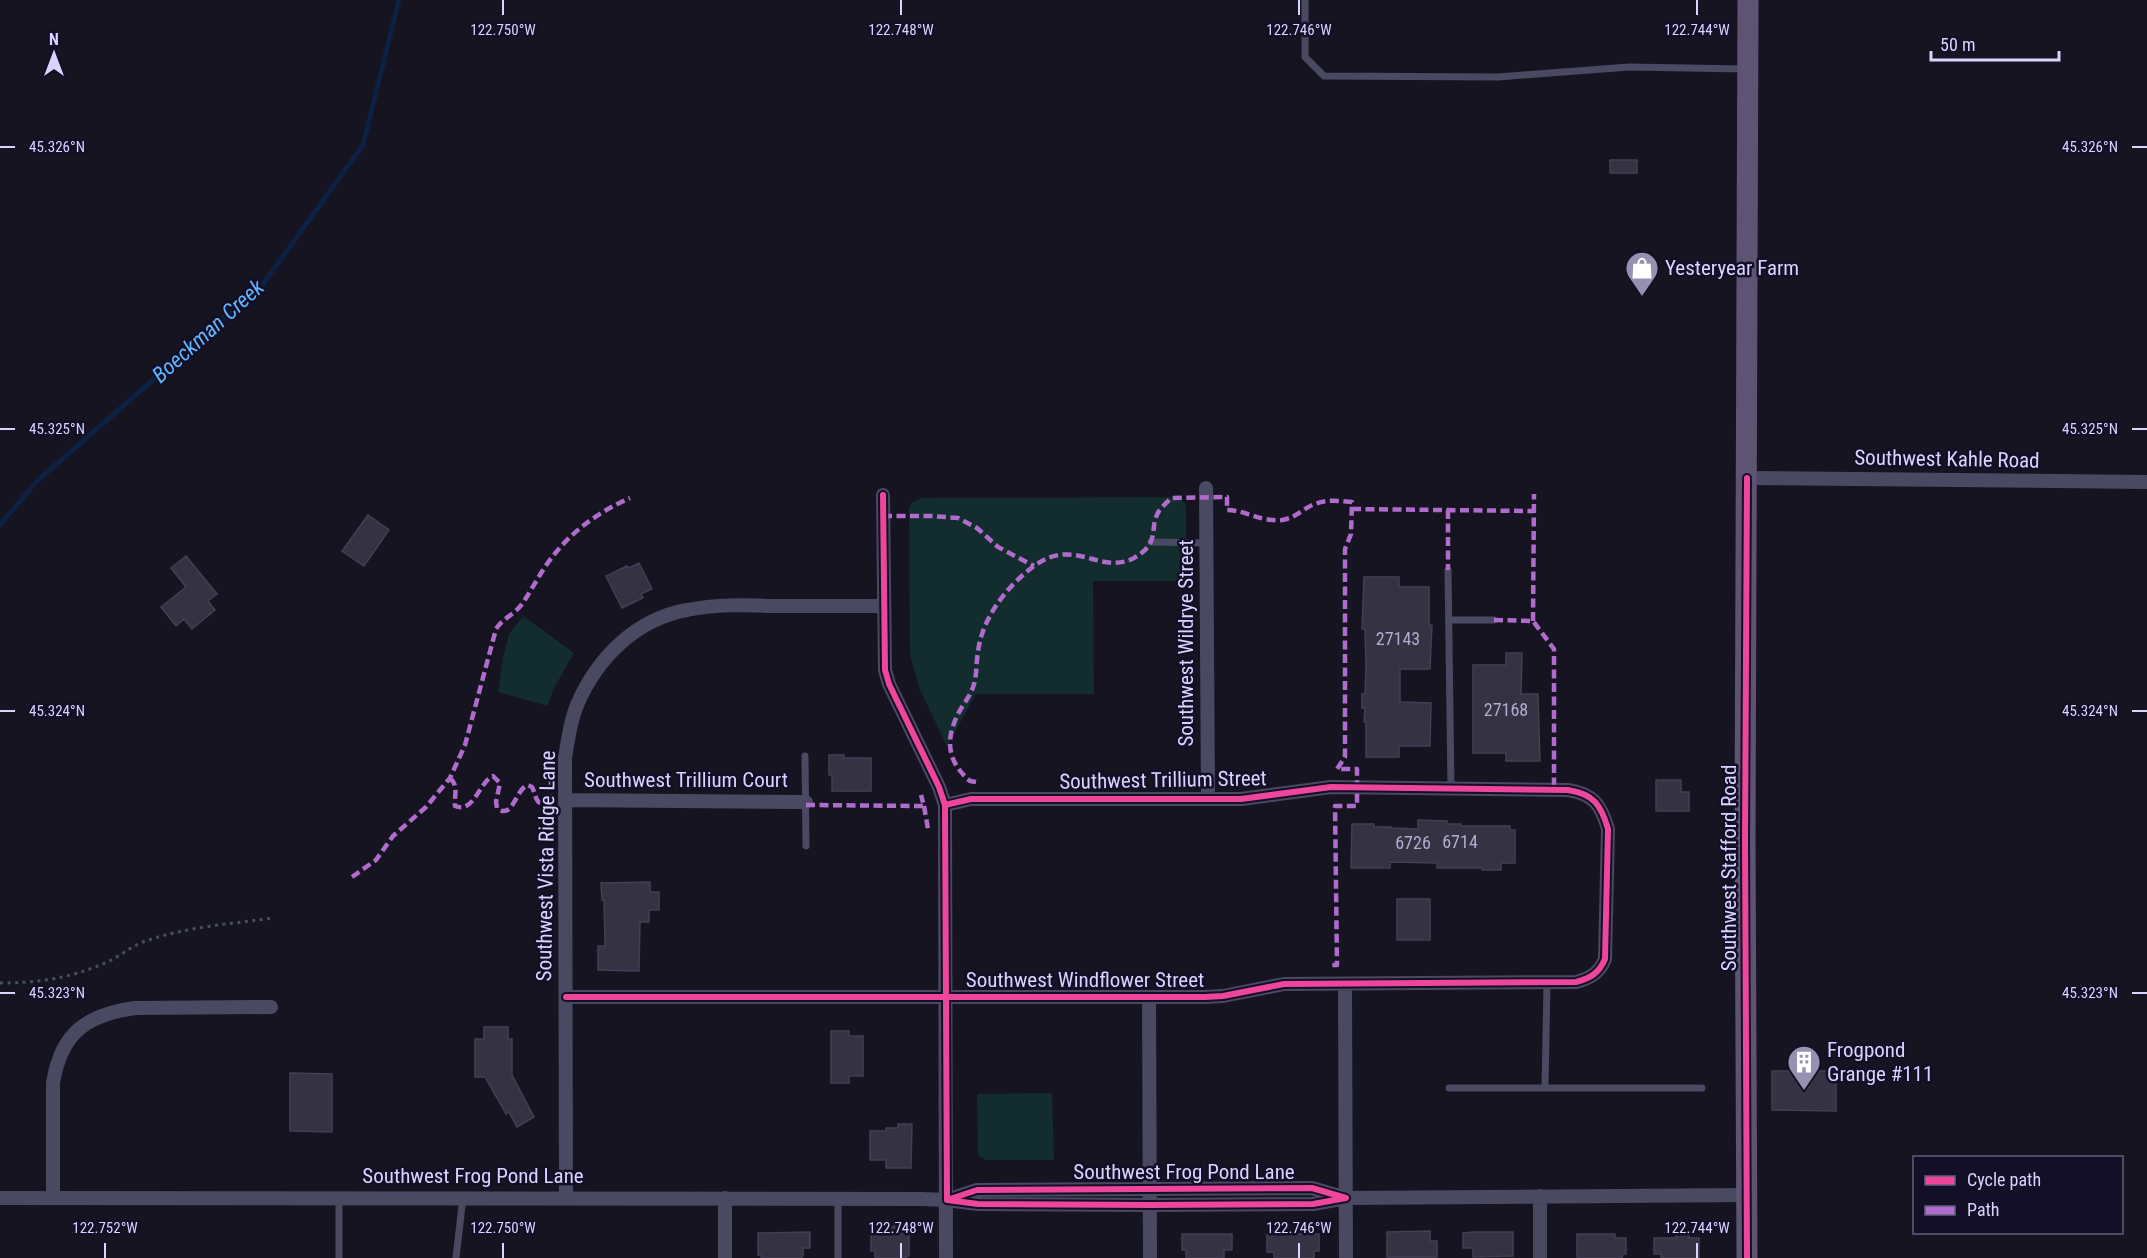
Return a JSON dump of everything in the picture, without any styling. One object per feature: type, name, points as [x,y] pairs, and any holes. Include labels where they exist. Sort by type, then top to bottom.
[{"type":"main road","name":"Southwest Stafford Road","points":[[1747,1258],[1745,864],[1748,0]]},
{"type":"street","name":"Southwest Kahle Road","points":[[1747,478],[2147,482]]},
{"type":"street","name":"Southwest Wildrye Street","points":[[1206,488],[1208,798]]},
{"type":"street","points":[[883,495],[885,670],[889,684],[939,787],[945,806],[946,1258]]},
{"type":"street","name":"Southwest Vista Ridge Lane","points":[[566,1197],[565,758],[569,732],[577,705],[590,679],[630,634],[655,620],[686,610],[720,605],[884,606]]},
{"type":"street","name":"Southwest Trillium Street","points":[[945,806],[970,799],[1241,799],[1331,787],[1582,792],[1595,801],[1604,815],[1608,830],[1607,946],[1600,970]]},
{"type":"street","name":"Southwest Trillium Court","points":[[565,800],[806,802]]},
{"type":"street","name":"Southwest Windflower Street","points":[[566,997],[1223,996],[1284,984],[1576,982],[1589,978],[1600,970]]},
{"type":"street","points":[[1345,984],[1346,1258]]},
{"type":"street","points":[[1149,997],[1150,1258]]},
{"type":"street","points":[[53,1198],[53,1083],[55,1067],[70,1036],[98,1017],[135,1008],[271,1007]]},
{"type":"street","name":"Southwest Frog Pond Lane","points":[[947,1200],[977,1190],[1312,1188],[1346,1198]]},
{"type":"street","name":"Southwest Frog Pond Lane","points":[[0,1198],[566,1197],[947,1200],[978,1204],[1150,1205],[1313,1204],[1346,1198],[1747,1195]]},
{"type":"street","points":[[1540,1196],[1540,1258]]},
{"type":"street","points":[[724,1258],[725,1198]]},
{"type":"lane","points":[[1305,0],[1305,57],[1324,76],[1498,77],[1629,67],[1748,69]]},
{"type":"lane","points":[[1151,542],[1207,543]]},
{"type":"lane","points":[[1448,570],[1451,789]]},
{"type":"lane","points":[[1449,620],[1494,620]]},
{"type":"lane","points":[[805,756],[806,846]]},
{"type":"lane","points":[[1545,1088],[1547,982]]},
{"type":"lane","points":[[1449,1088],[1702,1088]]},
{"type":"lane","points":[[339,1197],[339,1258]]},
{"type":"lane","points":[[456,1258],[463,1197]]},
{"type":"lane","points":[[838,1199],[838,1258]]},
{"type":"path","points":[[0,983],[38,982],[69,976],[109,962],[142,943],[160,937],[273,918]]},
{"type":"green space","points":[[1178,497],[1185,503],[1186,508],[1186,581],[1093,581],[1094,694],[976,694],[947,746],[920,690],[910,655],[909,510],[911,503],[921,498]]},
{"type":"green space","points":[[523,616],[574,653],[553,690],[548,706],[498,692],[509,634]]},
{"type":"green space","points":[[1052,1093],[1054,1160],[985,1160],[978,1155],[977,1094]]},
{"type":"building","points":[[1610,160],[1637,160],[1637,173],[1610,173]]},
{"type":"building","points":[[368,515],[389,530],[364,566],[342,551]]},
{"type":"building","points":[[186,556],[217,594],[208,601],[215,610],[192,629],[184,619],[176,626],[161,607],[186,587],[171,568]]},
{"type":"building","points":[[639,563],[652,589],[641,594],[643,598],[622,608],[606,576]]},
{"type":"building","points":[[1364,577],[1399,577],[1399,587],[1429,587],[1429,625],[1432,625],[1430,669],[1400,669],[1400,702],[1431,703],[1430,746],[1399,746],[1399,757],[1366,757],[1365,708],[1362,708],[1366,669],[1365,629],[1362,629]]},
{"type":"building","points":[[1506,653],[1522,653],[1521,694],[1538,694],[1540,761],[1506,761],[1506,753],[1473,753],[1473,665],[1506,665]]},
{"type":"building","points":[[829,755],[844,755],[844,758],[871,758],[871,791],[832,791]]},
{"type":"building","points":[[1656,780],[1681,780],[1681,792],[1689,792],[1689,811],[1656,811]]},
{"type":"building","points":[[1418,820],[1447,821],[1447,824],[1461,824],[1461,826],[1510,826],[1510,830],[1515,830],[1515,863],[1501,863],[1501,870],[1437,868],[1437,863],[1390,862],[1390,868],[1351,868],[1352,824],[1418,829]]},
{"type":"building","points":[[650,882],[650,892],[659,892],[659,910],[649,910],[649,922],[640,922],[639,971],[598,970],[598,946],[605,946],[604,900],[602,900],[601,883]]},
{"type":"building","points":[[1397,899],[1430,899],[1430,940],[1397,940]]},
{"type":"building","points":[[484,1027],[508,1027],[508,1039],[512,1039],[512,1075],[534,1117],[517,1127],[509,1112],[506,1114],[485,1077],[475,1077],[475,1039],[484,1039]]},
{"type":"building","points":[[831,1031],[849,1031],[849,1036],[863,1036],[863,1076],[849,1076],[849,1083],[831,1083]]},
{"type":"building","name":"Frogpond Grange #111","points":[[1772,1071],[1836,1071],[1836,1111],[1772,1110]]},
{"type":"building","points":[[290,1073],[332,1074],[332,1132],[290,1131]]},
{"type":"building","points":[[898,1124],[912,1124],[911,1168],[886,1168],[886,1160],[870,1160],[870,1131],[898,1128]]},
{"type":"building","points":[[894,1223],[909,1223],[909,1256],[906,1258],[875,1258],[875,1251],[871,1251],[871,1233],[881,1233],[881,1227],[894,1227]]},
{"type":"building","points":[[1430,1231],[1430,1241],[1437,1241],[1437,1257],[1387,1257],[1387,1232]]},
{"type":"building","points":[[810,1232],[810,1248],[803,1248],[801,1258],[761,1258],[761,1255],[758,1255],[758,1233]]},
{"type":"building","points":[[1513,1232],[1513,1256],[1473,1257],[1473,1248],[1463,1248],[1463,1233]]},
{"type":"building","points":[[1182,1234],[1232,1234],[1232,1250],[1224,1250],[1224,1258],[1186,1258],[1186,1250],[1182,1250]]},
{"type":"building","points":[[1267,1234],[1319,1234],[1319,1251],[1314,1251],[1314,1258],[1274,1258],[1274,1252],[1267,1252]]},
{"type":"building","points":[[1577,1234],[1615,1234],[1615,1238],[1626,1238],[1626,1254],[1623,1254],[1622,1258],[1577,1258]]},
{"type":"building","points":[[1676,1234],[1689,1234],[1689,1238],[1699,1238],[1699,1258],[1661,1258],[1661,1254],[1654,1254],[1654,1238],[1676,1238]]},
{"type":"waterway","name":"Boeckman Creek","points":[[0,525],[37,481],[263,284],[363,145],[399,0]]},
{"type":"marked path","points":[[1533,621],[1534,494]]},
{"type":"marked path","points":[[976,782],[970,781],[953,759],[950,743],[953,725],[973,688],[980,639],[990,615],[1005,593],[1034,566],[1049,558],[1062,555],[1075,555],[1110,563],[1134,558],[1148,546],[1153,535],[1156,517],[1171,498],[1227,497],[1227,510],[1274,520],[1291,517],[1320,502],[1352,502],[1351,534],[1345,549],[1345,757],[1337,769],[1357,769],[1357,806],[1335,806],[1337,965],[1328,965]]},
{"type":"marked path","points":[[352,877],[376,860],[393,836],[426,807],[450,778],[465,745],[496,629],[522,604],[547,564],[564,543],[594,518],[630,498]]},
{"type":"marked path","points":[[1352,509],[1534,511]]},
{"type":"marked path","points":[[1448,510],[1448,570]]},
{"type":"marked path","points":[[883,516],[958,518],[977,528],[998,547],[1034,566]]},
{"type":"marked path","points":[[1494,620],[1533,621],[1554,649],[1554,790]]},
{"type":"marked path","points":[[450,778],[455,787],[455,806],[462,807],[472,802],[488,779],[493,776],[500,783],[496,802],[497,808],[502,811],[507,810],[528,785],[532,787],[539,802],[551,804],[551,828]]},
{"type":"marked path","points":[[551,781],[551,804]]},
{"type":"marked path","points":[[806,805],[924,806],[921,795]]},
{"type":"marked path","points":[[924,806],[928,829]]},
{"type":"cycle path","points":[[1747,478],[1745,840],[1747,1258]]},
{"type":"cycle path","points":[[883,495],[885,670],[889,684],[939,787],[945,805],[947,1200]]},
{"type":"cycle path","points":[[566,997],[1205,997],[1223,996],[1284,984],[1576,982],[1594,974],[1605,959],[1608,829],[1595,802],[1577,792],[1568,790],[1331,787],[1241,799],[971,799],[945,805]]},
{"type":"cycle path","points":[[1312,1188],[1346,1198],[1313,1204],[1150,1205],[978,1204],[947,1200],[977,1190],[1312,1188]]},
{"type":"place","name":"Yesteryear Farm","points":[[1642,297]]},
{"type":"place","name":"Frogpond Grange #111","points":[[1804,1091]]}]
